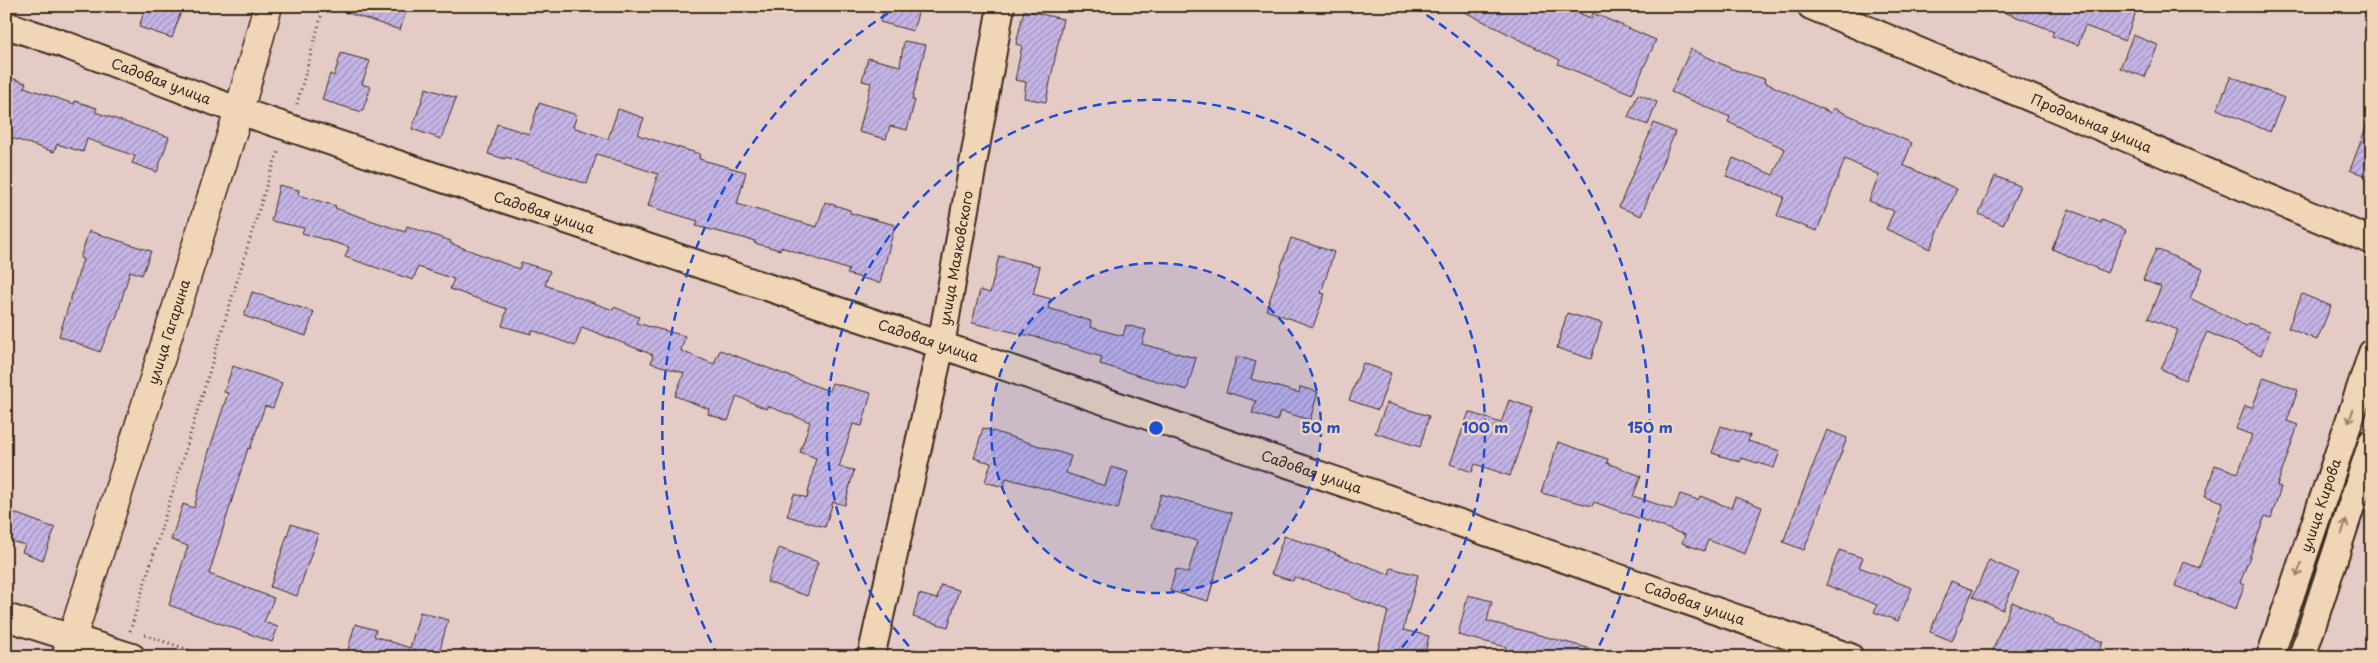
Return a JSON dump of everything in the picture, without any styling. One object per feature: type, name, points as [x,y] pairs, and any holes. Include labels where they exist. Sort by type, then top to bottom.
[{"type":"main road","name":"улица Гагарина","points":[[69,647],[239,111],[268,6]]},
{"type":"street","name":"улица Маяковского","points":[[872,657],[941,345],[1000,6]]},
{"type":"street","name":"Продольная улица","points":[[1811,6],[2372,240]]},
{"type":"street","name":"Садовая улица","points":[[6,25],[239,111],[941,345],[1850,657]]},
{"type":"street","name":"улица Кирова","points":[[2270,657],[2372,353]]},
{"type":"street","name":"улица Кирова","points":[[2302,657],[2372,442]]},
{"type":"street","points":[[6,617],[69,647],[127,655]]},
{"type":"path","points":[[127,655],[268,180],[296,106],[324,6]]},
{"type":"building","points":[[146,6],[183,6],[172,38],[139,27]]},
{"type":"building","points":[[340,6],[408,6],[400,30],[339,10]]},
{"type":"building","points":[[885,6],[920,6],[913,31],[880,22]]},
{"type":"building","points":[[1453,6],[1562,6],[1591,18],[1593,13],[1656,40],[1632,94],[1558,64],[1560,60]]},
{"type":"building","points":[[1994,6],[2138,6],[2125,41],[2085,26],[2078,45],[2052,36],[2054,31],[1993,8]]},
{"type":"building","points":[[1024,10],[1063,19],[1046,102],[1024,98],[1026,82],[1015,80],[1022,46],[1016,44]]},
{"type":"building","points":[[2133,35],[2158,45],[2145,77],[2120,68]]},
{"type":"building","points":[[904,41],[926,45],[912,100],[915,100],[907,130],[890,126],[886,139],[859,132],[871,83],[862,81],[868,58],[900,66]]},
{"type":"building","points":[[1691,49],[1732,69],[1765,79],[1764,82],[1831,113],[1833,108],[1912,143],[1903,165],[1957,189],[1930,249],[1886,229],[1894,211],[1869,201],[1879,175],[1845,159],[1817,231],[1777,216],[1784,197],[1726,176],[1733,158],[1773,175],[1785,149],[1728,122],[1730,117],[1671,92]]},
{"type":"building","points":[[341,53],[370,61],[362,84],[371,87],[362,112],[322,100],[330,74],[334,76]]},
{"type":"building","points":[[6,76],[26,83],[24,87],[74,104],[75,101],[97,108],[95,112],[169,137],[157,172],[132,163],[135,156],[87,139],[83,152],[57,144],[54,152],[6,136]]},
{"type":"building","points":[[2231,76],[2284,98],[2270,132],[2217,109]]},
{"type":"building","points":[[426,88],[456,98],[441,139],[412,129]]},
{"type":"building","points":[[1638,94],[1657,102],[1648,125],[1628,117]]},
{"type":"building","points":[[539,103],[577,115],[573,127],[608,139],[618,109],[644,118],[638,135],[700,154],[699,159],[746,172],[737,204],[817,227],[825,202],[850,210],[850,213],[895,225],[880,283],[847,274],[849,270],[781,247],[780,250],[754,243],[755,241],[696,226],[698,221],[648,206],[658,174],[597,154],[587,184],[506,157],[505,159],[488,154],[497,124],[529,134]]},
{"type":"building","points":[[2370,117],[2372,118],[2372,178],[2350,170]]},
{"type":"building","points":[[1654,123],[1675,132],[1641,216],[1619,207]]},
{"type":"building","points":[[1995,176],[2020,186],[2003,225],[1979,214]]},
{"type":"building","points":[[279,185],[299,190],[298,195],[336,206],[335,208],[405,232],[407,226],[451,241],[450,243],[519,269],[521,262],[550,271],[545,285],[613,310],[614,307],[639,317],[636,323],[685,336],[681,351],[714,364],[720,350],[829,391],[832,383],[871,393],[862,426],[853,424],[839,467],[854,470],[845,505],[833,502],[825,527],[787,516],[794,494],[807,498],[816,458],[800,452],[810,422],[767,406],[766,409],[737,396],[728,421],[708,414],[709,409],[675,396],[684,373],[651,363],[653,355],[582,327],[575,346],[532,330],[531,334],[502,326],[507,309],[450,289],[454,279],[418,267],[413,280],[345,257],[349,247],[302,233],[304,228],[271,221]]},
{"type":"building","points":[[2069,209],[2101,223],[2102,220],[2126,230],[2107,273],[2052,249]]},
{"type":"building","points":[[89,231],[151,251],[142,275],[130,271],[116,319],[114,319],[100,352],[59,336],[83,259],[80,258]]},
{"type":"building","points":[[1291,238],[1334,252],[1321,293],[1325,294],[1313,327],[1266,310]]},
{"type":"building","points":[[2156,249],[2203,269],[2190,298],[2246,326],[2248,323],[2270,331],[2261,355],[2207,332],[2185,380],[2161,369],[2178,330],[2148,318],[2161,287],[2143,280]]},
{"type":"building","points":[[999,256],[1040,266],[1033,294],[1051,299],[1048,308],[1091,321],[1090,327],[1123,336],[1126,325],[1146,330],[1142,344],[1196,358],[1187,390],[1100,364],[1102,357],[1040,338],[972,323],[980,290],[990,293]]},
{"type":"building","points":[[252,292],[314,312],[306,336],[244,316]]},
{"type":"building","points":[[2302,294],[2331,306],[2317,340],[2288,328]]},
{"type":"building","points":[[1567,313],[1602,323],[1591,359],[1557,348]]},
{"type":"building","points":[[1237,356],[1256,362],[1251,379],[1299,393],[1300,387],[1318,392],[1310,420],[1280,411],[1277,421],[1252,413],[1256,401],[1226,392]]},
{"type":"building","points":[[1363,363],[1391,373],[1378,410],[1349,400]]},
{"type":"building","points":[[233,366],[282,383],[273,408],[265,406],[250,449],[248,448],[209,574],[274,598],[264,622],[278,627],[272,642],[169,605],[188,546],[171,540],[183,504],[194,508],[209,451],[228,393],[224,392]]},
{"type":"building","points":[[2264,377],[2298,390],[2287,421],[2298,425],[2277,486],[2281,487],[2271,518],[2265,516],[2240,583],[2244,585],[2236,609],[2175,586],[2184,562],[2199,568],[2223,502],[2205,496],[2215,465],[2238,473],[2252,435],[2236,429],[2245,406],[2252,408]]},
{"type":"building","points":[[1509,400],[1533,408],[1510,476],[1475,464],[1472,472],[1450,464],[1469,412],[1501,423]]},
{"type":"building","points":[[1387,403],[1429,416],[1420,447],[1375,433]]},
{"type":"building","points":[[1721,426],[1750,435],[1748,441],[1780,451],[1774,468],[1741,458],[1740,462],[1712,453]]},
{"type":"building","points":[[983,428],[1071,456],[1066,473],[1105,486],[1111,467],[1128,472],[1118,509],[1006,478],[1004,487],[985,482],[991,463],[974,458]]},
{"type":"building","points":[[1827,430],[1847,438],[1804,550],[1783,542]]},
{"type":"building","points":[[1558,442],[1608,459],[1607,463],[1641,476],[1633,496],[1674,510],[1680,494],[1698,500],[1700,496],[1731,508],[1735,497],[1762,507],[1745,554],[1708,540],[1704,551],[1682,543],[1685,535],[1594,502],[1592,506],[1541,493]]},
{"type":"building","points":[[1161,494],[1232,513],[1208,601],[1170,591],[1176,569],[1188,573],[1197,541],[1151,527]]},
{"type":"building","points":[[6,510],[55,528],[43,560],[22,552],[25,545],[6,540]]},
{"type":"building","points":[[291,524],[318,534],[297,596],[270,587]]},
{"type":"building","points":[[1284,536],[1336,553],[1389,574],[1391,568],[1418,575],[1403,630],[1429,636],[1424,657],[1376,657],[1388,611],[1351,597],[1351,595],[1294,577],[1293,581],[1271,574]]},
{"type":"building","points":[[779,548],[818,562],[807,596],[767,582]]},
{"type":"building","points":[[1839,550],[1863,558],[1859,567],[1912,588],[1898,621],[1874,612],[1877,605],[1826,585]]},
{"type":"building","points":[[1989,560],[2019,573],[2003,610],[1973,597]]},
{"type":"building","points":[[1951,581],[1973,590],[1952,641],[1930,632]]},
{"type":"building","points":[[941,585],[959,590],[948,627],[913,617],[919,594],[937,599]]},
{"type":"building","points":[[1468,595],[1492,601],[1487,621],[1599,651],[1598,657],[1503,657],[1506,647],[1458,635]]},
{"type":"building","points":[[2012,602],[2054,620],[2053,622],[2103,642],[2097,657],[1990,657]]},
{"type":"building","points":[[420,612],[448,620],[438,657],[346,657],[355,624],[376,630],[374,636],[410,648]]}]
